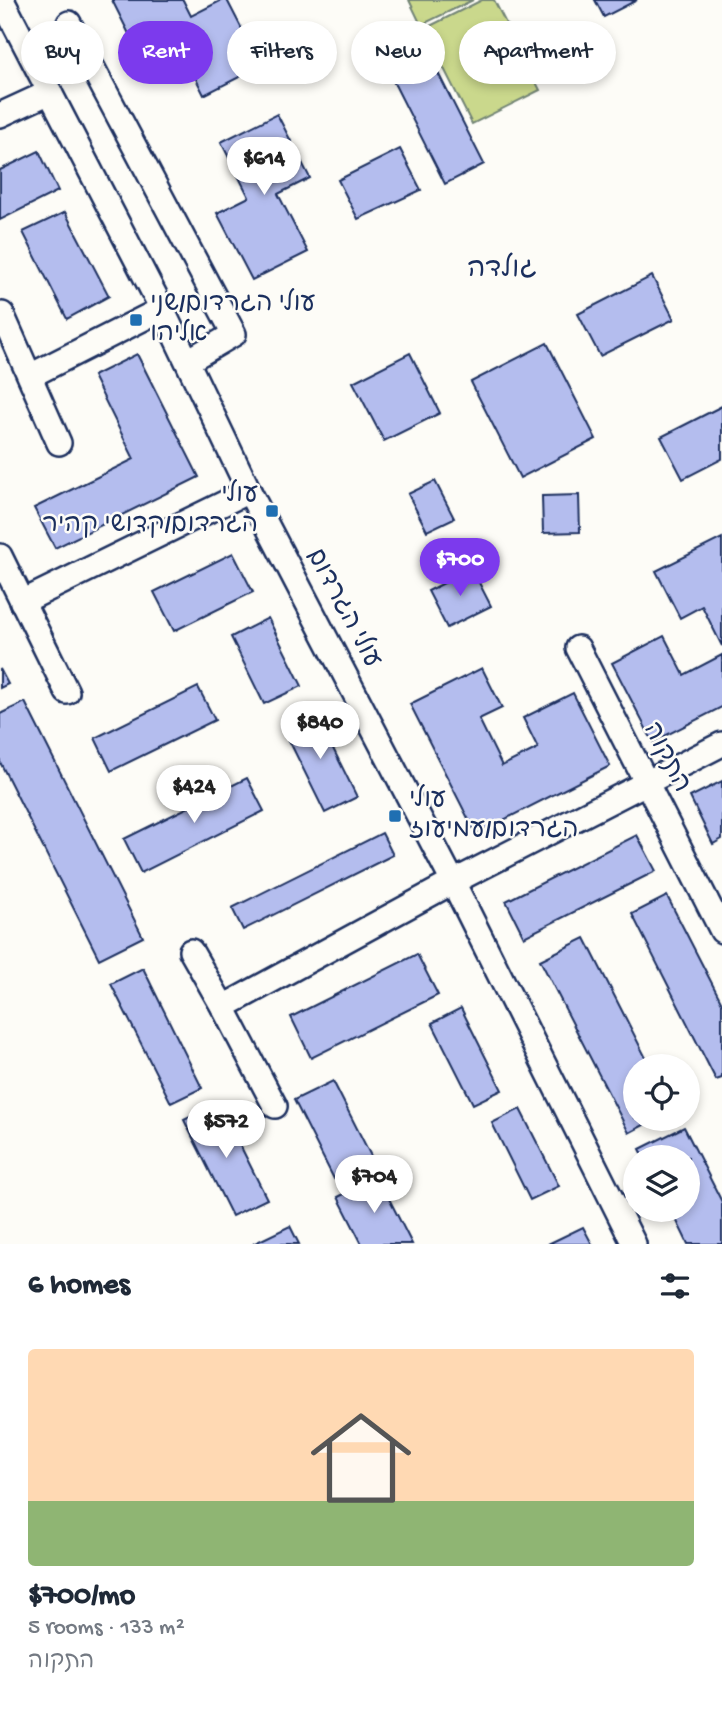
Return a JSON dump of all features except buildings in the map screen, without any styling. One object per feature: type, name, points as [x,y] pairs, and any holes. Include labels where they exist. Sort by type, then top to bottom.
[{"type":"street","name":"עולי הגרדום","points":[[2,0],[162,309],[249,491],[453,882],[634,1244]]},
{"type":"street","points":[[101,84],[234,334],[188,361]]},
{"type":"street","points":[[0,115],[50,92]]},
{"type":"street","points":[[30,376],[162,309]]},
{"type":"street","points":[[2,314],[59,443]]},
{"type":"street","points":[[22,602],[249,491]]},
{"type":"street","points":[[0,556],[67,692]]},
{"type":"street","name":"התקוה","points":[[578,648],[722,930]]},
{"type":"street","points":[[223,1007],[453,882],[722,744]]},
{"type":"street","points":[[191,951],[275,1105]]},
{"type":"green space","points":[[409,0],[473,0],[429,21],[419,21]]},
{"type":"green space","points":[[482,0],[494,0],[505,21],[459,21],[459,84],[537,84],[540,90],[472,124],[445,71],[445,21],[440,21]]},
{"type":"place","name":"עולי הגרדום/שני אליהו","points":[[136,320]]},
{"type":"place","name":"עולי הגרדום/קדושי קהיר","points":[[272,511]]},
{"type":"place","name":"עולי הגרדום/עמיעוז","points":[[395,816]]},
{"type":"district","name":"גולדה","points":[[502,270]]}]
